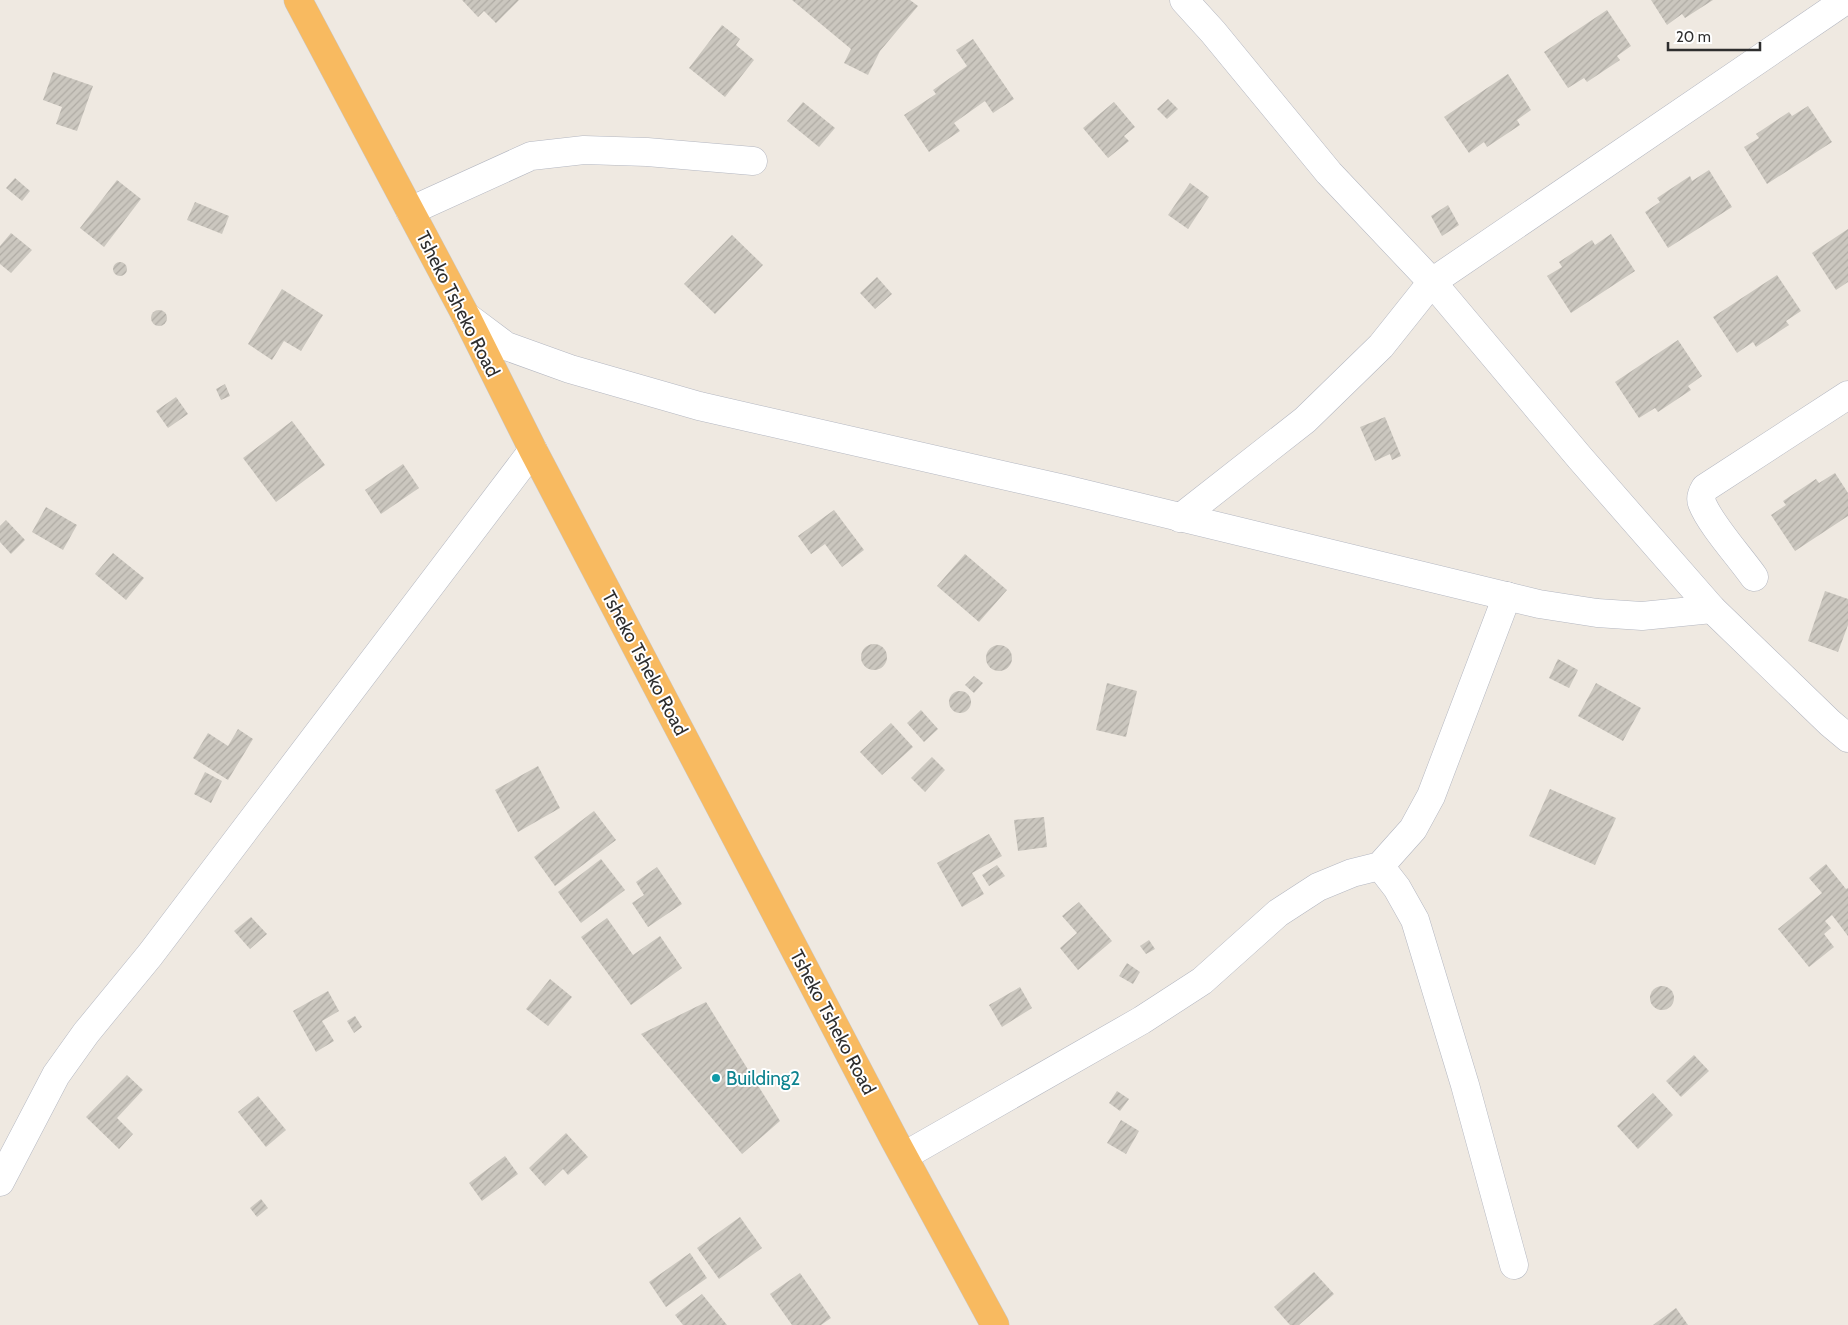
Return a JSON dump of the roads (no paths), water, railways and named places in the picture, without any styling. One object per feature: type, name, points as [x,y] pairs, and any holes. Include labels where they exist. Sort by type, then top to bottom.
[{"type":"highway","name":"Tsheko Tsheko Road","points":[[298,0],[466,316],[533,450],[904,1156],[995,1325]]},
{"type":"street","points":[[1184,0],[1213,32],[1330,173],[1432,282],[1580,458],[1712,609],[1842,725]]},
{"type":"street","points":[[1180,518],[1305,420],[1381,346],[1432,282],[1846,0]]},
{"type":"street","points":[[410,211],[531,156],[584,150],[647,152],[753,161]]},
{"type":"street","points":[[466,316],[506,346],[579,372],[699,406],[1064,489],[1539,604],[1597,613],[1642,616],[1712,609]]},
{"type":"street","points":[[1754,577],[1713,522],[1701,501],[1704,488],[1848,395]]},
{"type":"street","points":[[0,1182],[56,1075],[86,1033],[150,955],[533,450]]},
{"type":"street","points":[[904,1156],[1142,1020],[1202,981],[1278,913],[1318,887],[1352,873],[1380,866],[1413,829],[1431,796],[1507,596]]},
{"type":"street","points":[[1380,866],[1397,888],[1414,920],[1465,1084],[1514,1265]]},
{"type":"place","name":"Building2","points":[[716,1078]]}]
